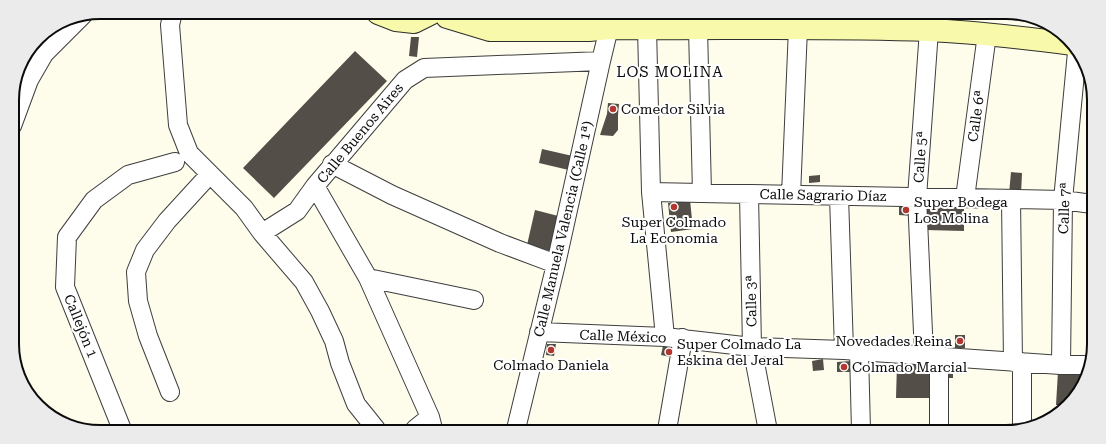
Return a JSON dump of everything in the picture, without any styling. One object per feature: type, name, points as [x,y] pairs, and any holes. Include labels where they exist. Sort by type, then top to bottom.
[{"type":"street","points":[[171,19],[170,24],[178,125],[189,153],[244,208],[262,233],[304,282],[334,341],[340,363],[356,404],[373,425]]},
{"type":"street","points":[[393,19],[414,22],[427,19]]},
{"type":"street","points":[[457,19],[490,30],[589,30],[609,28],[928,30],[987,34],[1063,43]]},
{"type":"street","points":[[526,30],[540,19]]},
{"type":"street","points":[[19,107],[29,80],[44,54],[75,23]]},
{"type":"street","name":"Calle Manuela Valencia (Calle 1ª)","points":[[517,425],[556,264],[609,28]]},
{"type":"street","points":[[647,28],[651,192],[665,337]]},
{"type":"street","points":[[698,28],[702,193]]},
{"type":"street","points":[[791,195],[798,28]]},
{"type":"street","name":"Calle 5ª","points":[[928,30],[917,197],[938,425]]},
{"type":"street","name":"Calle 6ª","points":[[965,198],[987,34]]},
{"type":"street","name":"Calle 7ª","points":[[1062,365],[1063,200],[1075,59]]},
{"type":"street","name":"Calle Buenos Aires","points":[[432,423],[368,278],[315,186],[332,164],[405,80],[424,68],[601,60]]},
{"type":"street","name":"Callejón 1","points":[[120,425],[65,288],[67,237],[94,200],[128,175],[175,162]]},
{"type":"street","points":[[332,164],[392,195],[500,243],[556,264]]},
{"type":"street","points":[[170,392],[148,336],[138,302],[136,272],[145,250],[167,221],[210,174]]},
{"type":"street","points":[[262,233],[297,211],[315,186]]},
{"type":"street","name":"Calle Sagrario Díaz","points":[[651,192],[1063,200],[1087,203]]},
{"type":"street","name":"Calle 3ª","points":[[749,194],[752,347],[767,425]]},
{"type":"street","points":[[839,196],[859,425]]},
{"type":"street","points":[[1011,199],[1022,423]]},
{"type":"street","points":[[368,278],[474,300]]},
{"type":"street","name":"Calle México","points":[[540,332],[683,338],[752,347],[852,350],[1062,365],[1084,365]]},
{"type":"street","points":[[668,425],[683,338]]},
{"type":"building","points":[[411,37],[419,37],[417,57],[409,56]]},
{"type":"building","points":[[355,51],[387,81],[274,198],[243,168]]},
{"type":"building","points":[[608,103],[619,104],[618,130],[613,136],[600,135],[607,114]]},
{"type":"building","points":[[542,149],[577,157],[573,171],[539,163]]},
{"type":"building","points":[[1011,172],[1022,173],[1021,194],[1009,194]]},
{"type":"building","points":[[820,175],[820,182],[809,183],[809,176]]},
{"type":"building","points":[[690,200],[693,229],[671,232],[668,203]]},
{"type":"building","name":"Super Bodega Los Molina","points":[[899,204],[912,205],[912,216],[899,215]]},
{"type":"building","points":[[927,206],[964,207],[964,231],[926,230]]},
{"type":"building","points":[[535,210],[566,218],[558,253],[527,245]]},
{"type":"building","name":"Novedades Reina","points":[[955,335],[965,335],[965,348],[955,348]]},
{"type":"building","name":"Colmado Daniela","points":[[547,344],[556,344],[554,356],[546,355]]},
{"type":"building","name":"Super Colmado La Eskina del Jeral","points":[[663,346],[677,348],[675,358],[661,355]]},
{"type":"building","points":[[823,359],[824,370],[813,371],[812,361]]},
{"type":"building","name":"Colmado Marcial","points":[[851,361],[851,372],[837,372],[837,362]]},
{"type":"building","points":[[897,363],[931,363],[930,398],[896,398]]},
{"type":"building","points":[[944,363],[953,363],[953,378],[943,378]]},
{"type":"building","points":[[1058,371],[1081,372],[1079,380],[1067,397],[1058,405],[1056,405]]},
{"type":"place","name":"Comedor Silvia","points":[[613,109]]},
{"type":"place","name":"Super Colmado La Economia","points":[[674,207]]},
{"type":"place","name":"Super Bodega Los Molina","points":[[906,210]]},
{"type":"place","name":"Novedades Reina","points":[[960,341]]},
{"type":"place","name":"Colmado Daniela","points":[[551,350]]},
{"type":"place","name":"Super Colmado La Eskina del Jeral","points":[[669,352]]},
{"type":"place","name":"Colmado Marcial","points":[[844,367]]},
{"type":"district","name":"LOS MOLINA","points":[[670,72]]}]
